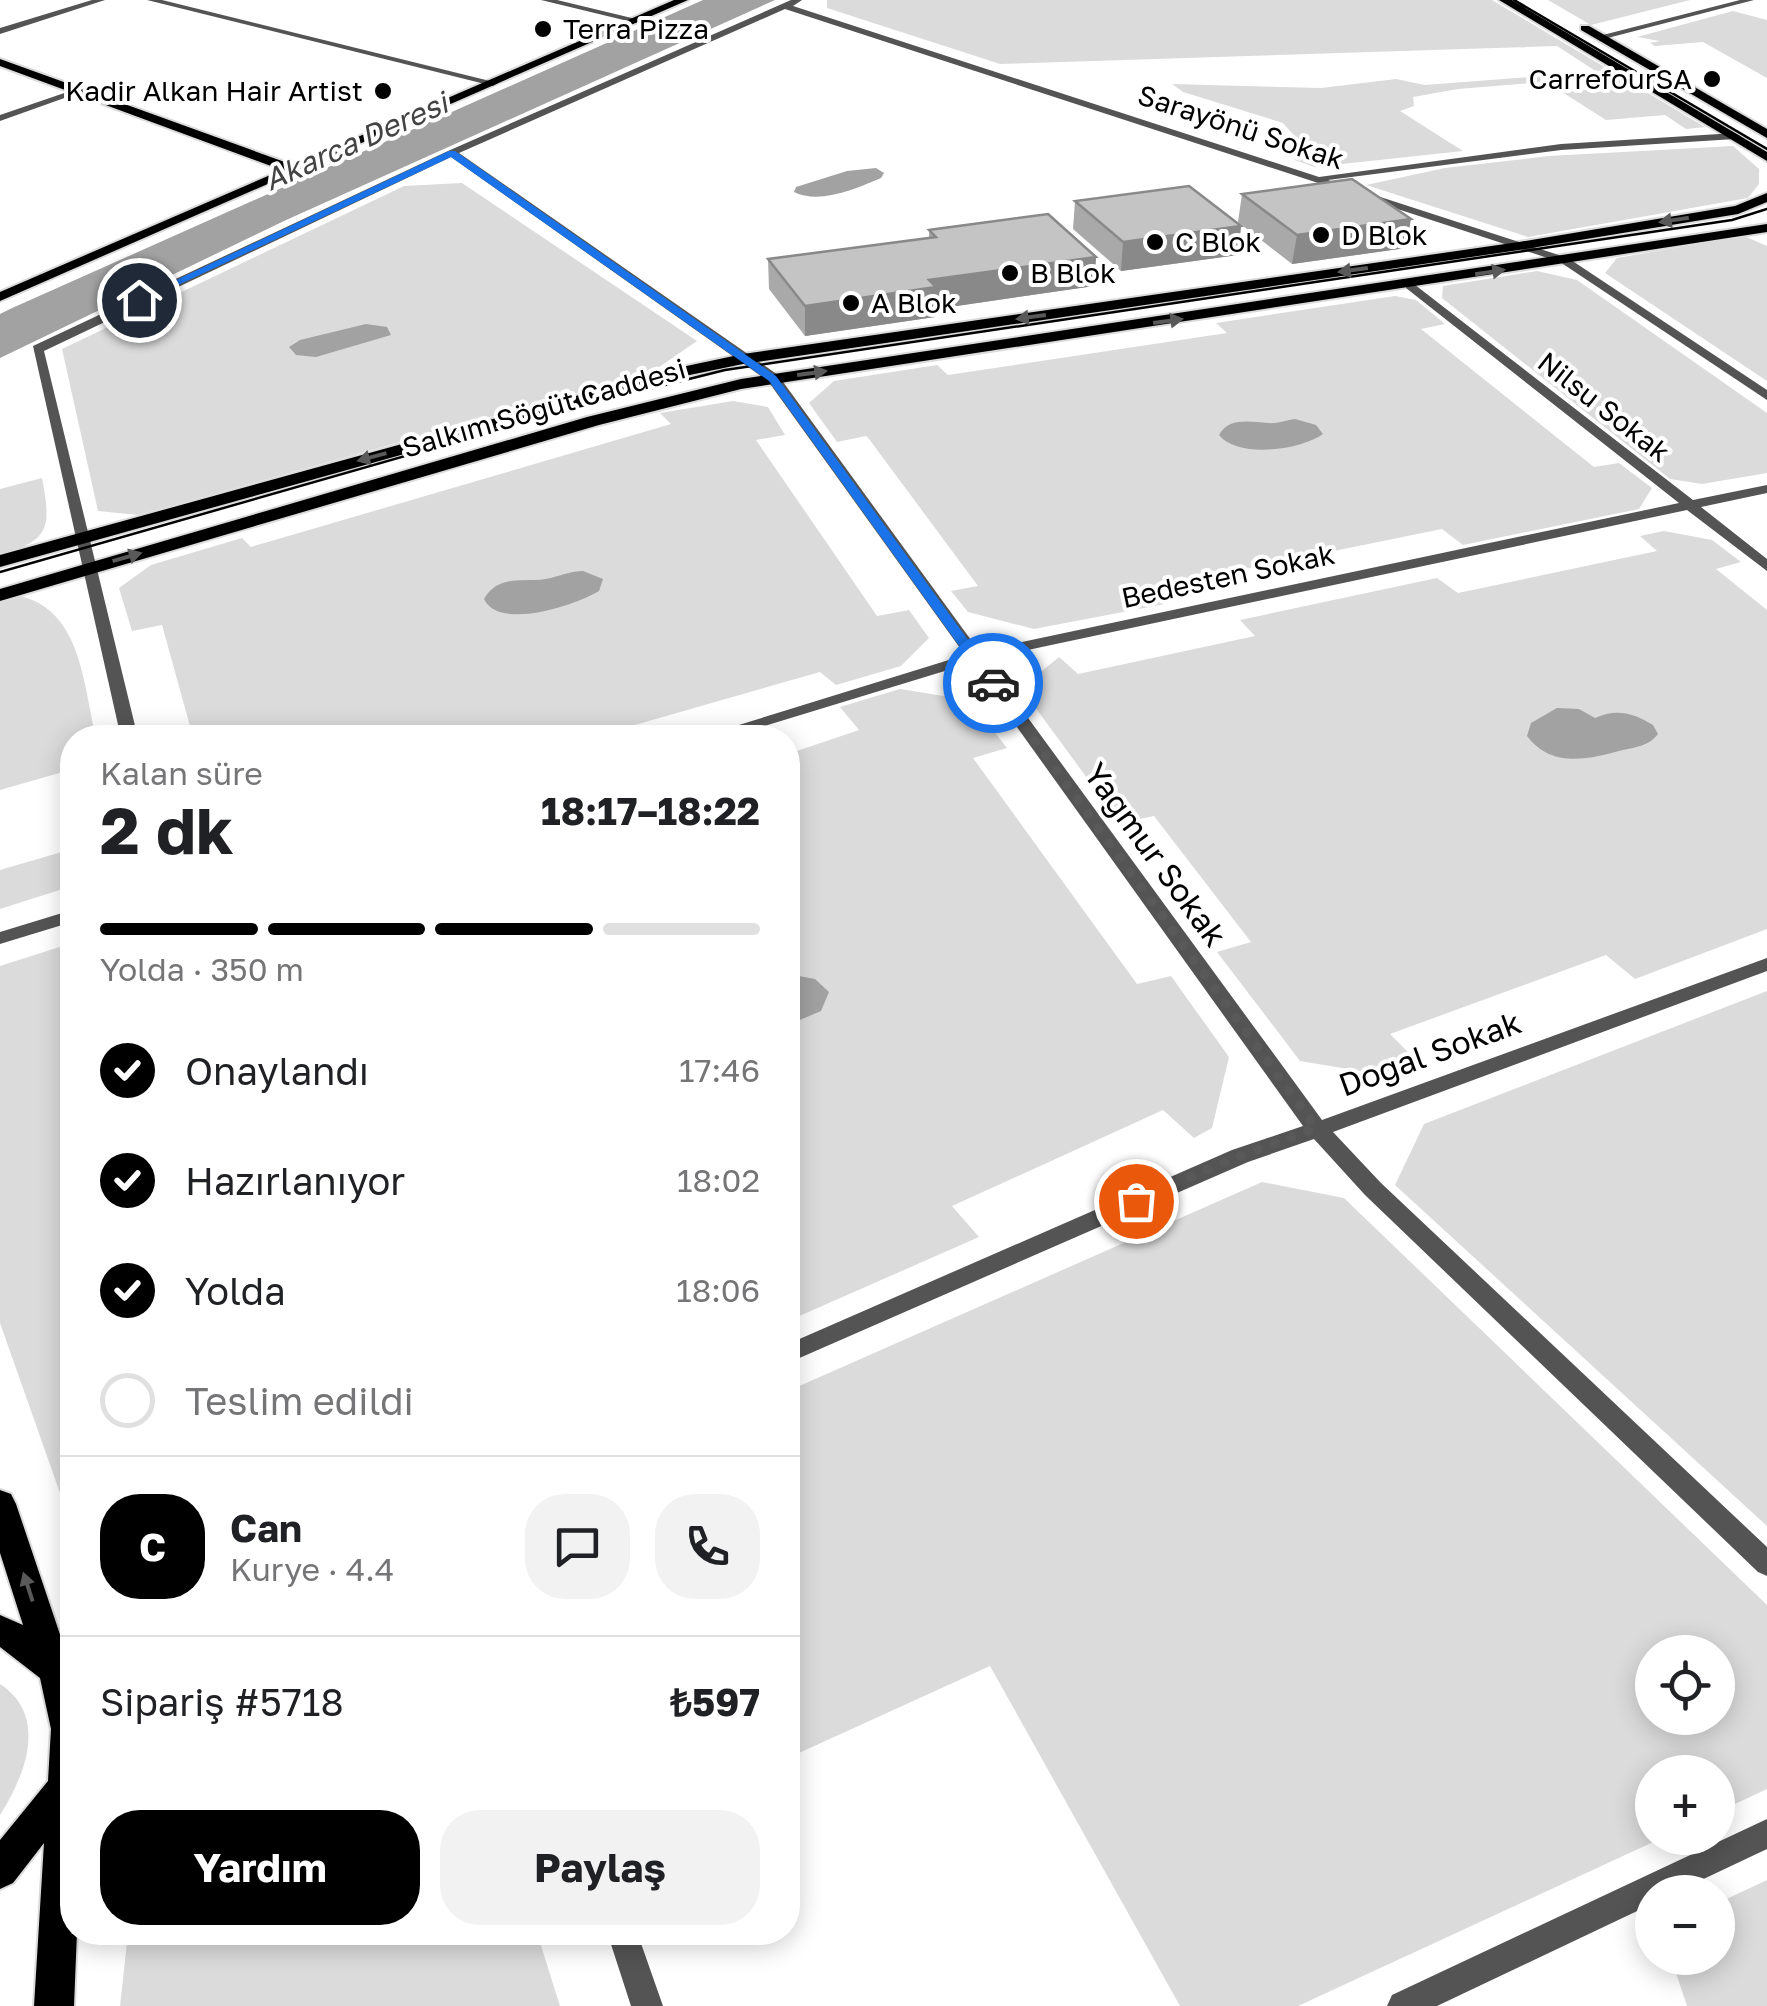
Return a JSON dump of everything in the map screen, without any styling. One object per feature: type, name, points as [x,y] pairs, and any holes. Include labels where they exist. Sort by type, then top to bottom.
[{"type":"main road","points":[[0,297],[682,0]]},
{"type":"main road","points":[[1504,0],[1767,157]]},
{"type":"main road","points":[[1569,18],[1767,134]]},
{"type":"main road","points":[[0,62],[290,168]]},
{"type":"main road","points":[[0,562],[677,373],[743,359],[1520,246],[1738,210],[1767,197]]},
{"type":"main road","name":"Salkım Söğüt Caddesi","points":[[0,595],[592,421],[773,378],[1410,285],[1767,228]]},
{"type":"main road","points":[[0,1504],[60,1692]]},
{"type":"main road","points":[[0,1630],[21,1641],[55,1669]]},
{"type":"main road","points":[[0,1870],[60,1795]]},
{"type":"main road","points":[[54,2006],[60,1896]]},
{"type":"street","points":[[0,31],[102,0]]},
{"type":"street","points":[[151,0],[493,83]]},
{"type":"street","points":[[545,0],[636,20]]},
{"type":"street","points":[[127,725],[38,348],[452,153],[798,0]]},
{"type":"street","points":[[1600,37],[1750,0]]},
{"type":"street","name":"Sarayönü Sokak","points":[[785,6],[1564,260],[1767,396]]},
{"type":"street","points":[[0,118],[79,91]]},
{"type":"street","points":[[1317,178],[1561,147],[1735,136]]},
{"type":"street","name":"Yağmur Sokak","points":[[452,153],[773,378],[1316,1128],[1372,1189],[1767,1564]]},
{"type":"street","name":"Nilsu Sokak","points":[[1410,285],[1767,566]]},
{"type":"street","name":"Bedesten Sokak","points":[[748,725],[974,657],[1767,489]]},
{"type":"street","points":[[0,938],[60,920]]},
{"type":"street","name":"Doğal Sokak","points":[[800,1349],[1240,1156],[1418,1096],[1767,964]]},
{"type":"street","points":[[1404,2006],[1767,1834]]},
{"type":"street","points":[[626,1945],[647,2006]]},
{"type":"shaded area","points":[[703,0],[775,0],[284,221],[0,358],[0,314]]},
{"type":"shaded area","points":[[827,0],[1492,0],[1705,127],[1686,129],[1665,115],[1606,120],[1562,92],[1619,87],[1604,77],[1458,89],[1413,97],[1414,106],[1400,111],[1463,151],[1314,167],[1295,160],[1290,152],[1300,142],[1283,123],[1183,92],[1172,84],[1321,88],[1396,79],[1425,85],[1597,72],[1557,46],[1000,64],[827,8]]},
{"type":"shaded area","points":[[1548,0],[1690,0],[1591,25]]},
{"type":"shaded area","points":[[1733,11],[1767,20],[1767,78],[1703,42],[1655,46],[1650,43],[1660,41],[1637,37]]},
{"type":"shaded area","points":[[1733,146],[1759,169],[1759,184],[1748,198],[1528,237],[1366,185],[1445,168],[1549,156]]},
{"type":"shaded area","points":[[876,168],[884,173],[881,178],[850,190],[815,197],[794,192],[796,187],[847,171]]},
{"type":"shaded area","points":[[462,183],[697,341],[652,372],[138,515],[98,511],[62,349],[404,186]]},
{"type":"shaded area","points":[[1744,236],[1767,246],[1767,381],[1605,273],[1617,258]]},
{"type":"shaded area","points":[[1537,271],[1577,280],[1767,413],[1767,473],[1702,484],[1670,479],[1442,298],[1443,286]]},
{"type":"shaded area","points":[[1395,296],[1416,300],[1445,324],[1421,329],[1594,467],[1619,463],[1652,488],[1639,509],[1463,545],[1442,529],[1152,588],[1165,604],[1034,629],[968,612],[951,591],[978,586],[869,439],[866,436],[837,442],[809,403],[834,381],[937,365],[948,375],[1227,333],[1216,323]]},
{"type":"shaded area","points":[[366,324],[387,327],[391,335],[316,357],[296,355],[289,347],[300,340]]},
{"type":"shaded area","points":[[733,401],[768,407],[785,435],[756,440],[877,616],[909,610],[929,638],[901,666],[836,685],[820,672],[635,725],[190,725],[162,625],[132,631],[119,588],[151,565],[242,538],[251,547],[671,424],[660,413]]},
{"type":"shaded area","points":[[1295,419],[1316,425],[1323,434],[1270,450],[1240,447],[1219,435],[1234,423]]},
{"type":"shaded area","points":[[42,478],[44,529],[29,544],[0,555],[0,489]]},
{"type":"shaded area","points":[[1664,531],[1712,540],[1741,562],[1716,569],[1767,610],[1767,929],[1635,979],[1606,955],[1390,1034],[1418,1062],[1378,1074],[1300,1061],[1217,952],[1251,942],[1154,816],[1120,823],[1021,688],[1059,657],[1078,674],[1255,636],[1240,620],[1437,578],[1458,593],[1657,551],[1640,536]]},
{"type":"shaded area","points":[[583,571],[603,579],[599,591],[556,608],[505,613],[492,608],[484,599],[505,582],[542,580]]},
{"type":"shaded area","points":[[21,596],[57,617],[76,653],[94,725],[60,725],[60,773],[0,790],[0,602]]},
{"type":"shaded area","points":[[900,689],[969,700],[1007,748],[973,758],[1137,984],[1171,976],[1229,1057],[1212,1128],[1194,1138],[1163,1110],[952,1206],[979,1237],[800,1316],[800,750],[859,730],[840,707]]},
{"type":"shaded area","points":[[1557,708],[1579,709],[1595,718],[1610,713],[1632,715],[1653,725],[1658,734],[1642,745],[1610,753],[1572,759],[1559,757],[1527,736],[1531,723]]},
{"type":"shaded area","points":[[60,852],[60,890],[0,909],[0,870]]},
{"type":"shaded area","points":[[60,947],[60,1493],[0,1323],[0,966]]},
{"type":"shaded area","points":[[800,976],[815,979],[829,992],[821,1011],[800,1020]]},
{"type":"shaded area","points":[[1767,991],[1767,1526],[1395,1185],[1424,1124]]},
{"type":"shaded area","points":[[1262,1182],[1344,1198],[1767,1605],[1767,1789],[1735,1804],[1735,1755],[1635,1755],[1635,1850],[1298,2006],[1180,2006],[990,1666],[800,1753],[800,1386]]},
{"type":"shaded area","points":[[0,1684],[24,1712],[28,1747],[17,1783],[0,1815]]},
{"type":"shaded area","points":[[1767,1880],[1767,2006],[1687,2006],[1677,1975],[1735,1975],[1735,1895]]},
{"type":"shaded area","points":[[127,1945],[541,1945],[560,2006],[120,2006]]},
{"type":"building","points":[[1352,179],[1411,219],[1297,235],[1242,194]]},
{"type":"building","points":[[1189,186],[1241,226],[1123,242],[1075,201]]},
{"type":"building","points":[[1048,214],[1096,257],[929,280],[936,287],[805,306],[768,259],[936,237],[929,230]]},
{"type":"tram line","points":[[1514,0],[1767,149]]},
{"type":"tram line","points":[[0,572],[573,408],[725,370],[1732,220],[1767,209]]},
{"type":"way so far","points":[[993,683],[1316,1128],[1136,1201]]},
{"type":"place","name":"Terra Pizza","points":[[543,29]]},
{"type":"place","name":"CarrefourSA","points":[[1712,79]]},
{"type":"place","name":"Kadir Alkan Hair Artist","points":[[383,91]]},
{"type":"place","name":"D Blok","points":[[1321,235]]},
{"type":"place","name":"C Blok","points":[[1155,242]]},
{"type":"place","name":"B Blok","points":[[1010,273]]},
{"type":"place","name":"A Blok","points":[[851,303]]},
{"type":"route","points":[[139,300],[452,153],[773,378],[993,683]]},
{"type":"water label","name":"Akarca Deresi","points":[[356,142]]}]
